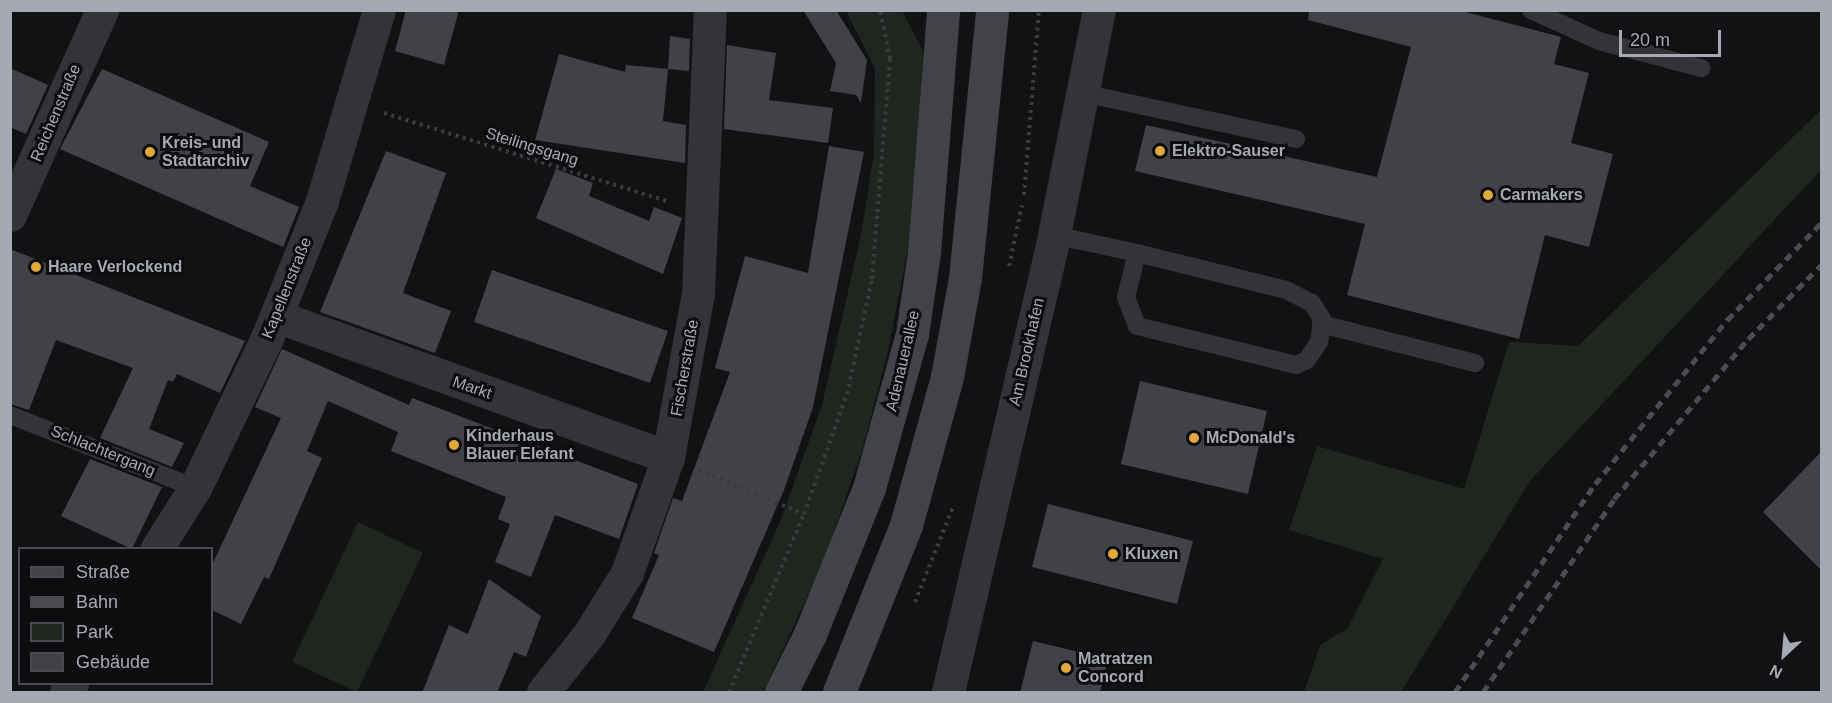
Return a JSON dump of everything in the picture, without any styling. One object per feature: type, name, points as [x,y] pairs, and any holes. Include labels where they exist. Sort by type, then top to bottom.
[{"type":"main road","name":"Adenauerallee","points":[[781,693],[810,634],[869,488],[912,334],[924,253],[943,10]]},
{"type":"main road","points":[[839,693],[906,525],[947,376],[965,278],[992,10]]},
{"type":"street","name":"Reichenstraße","points":[[10,215],[102,10]]},
{"type":"street","name":"Kapellenstraße","points":[[158,547],[195,488],[276,316],[322,201],[379,10]]},
{"type":"street","name":"Fischerstraße","points":[[543,693],[589,634],[627,573],[668,457],[688,358],[705,214],[710,10]]},
{"type":"street","name":"Am Brookhafen","points":[[948,693],[1054,235],[1099,10]]},
{"type":"street","name":"Markt","points":[[276,316],[668,457]]},
{"type":"lane","points":[[1531,10],[1599,41],[1701,68]]},
{"type":"lane","points":[[1083,93],[1296,139]]},
{"type":"lane","points":[[1054,235],[1137,253],[1286,290],[1312,303],[1321,324],[1319,342],[1307,360],[1296,365],[1137,326],[1126,297],[1137,253]]},
{"type":"lane","points":[[1321,324],[1475,363]]},
{"type":"lane","name":"Schlachtergang","points":[[10,415],[195,488]]},
{"type":"path","points":[[729,693],[804,514],[847,394],[872,279],[890,59],[880,10]]},
{"type":"path","name":"Steilingsgang","points":[[352,103],[705,214]]},
{"type":"path","points":[[668,457],[804,514]]},
{"type":"green space","points":[[846,11],[902,11],[923,51],[914,216],[889,347],[862,451],[823,563],[763,692],[703,692],[780,522],[822,405],[861,235],[874,153],[875,68]]},
{"type":"green space","points":[[1821,110],[1821,170],[1530,481],[1401,692],[1304,692],[1320,645],[1347,629],[1383,559],[1289,530],[1317,446],[1464,489],[1509,342],[1578,346]]},
{"type":"green space","points":[[358,522],[423,553],[357,692],[292,662]]},
{"type":"building","points":[[406,10],[459,10],[444,65],[395,51]]},
{"type":"building","points":[[803,10],[836,10],[867,60],[861,103],[856,95],[830,91],[836,63]]},
{"type":"building","name":"Carmakers","points":[[1309,10],[1458,10],[1561,37],[1554,64],[1589,73],[1571,143],[1613,154],[1589,247],[1545,235],[1519,339],[1347,295],[1365,224],[1135,171],[1146,125],[1377,177],[1411,47],[1308,20]]},
{"type":"building","points":[[670,36],[690,39],[689,71],[668,69]]},
{"type":"building","points":[[727,45],[776,53],[769,100],[833,108],[828,143],[724,129]]},
{"type":"building","points":[[559,54],[625,72],[626,65],[668,69],[663,121],[686,125],[685,163],[535,140]]},
{"type":"building","points":[[10,68],[48,85],[26,134],[10,127]]},
{"type":"building","points":[[102,69],[269,142],[250,186],[299,207],[283,247],[60,149]]},
{"type":"building","points":[[829,146],[864,152],[813,407],[784,490],[714,652],[632,618],[659,555],[654,553],[673,498],[682,501],[730,372],[715,368],[745,256],[808,273]]},
{"type":"building","points":[[386,151],[446,173],[403,293],[451,311],[435,353],[320,312]]},
{"type":"building","points":[[556,169],[593,183],[589,196],[649,221],[654,207],[682,218],[663,274],[536,218]]},
{"type":"building","points":[[10,249],[245,341],[220,393],[177,374],[173,382],[168,380],[149,429],[184,443],[172,467],[100,438],[133,368],[56,340],[29,410],[10,404]]},
{"type":"building","points":[[492,270],[668,331],[650,383],[474,322]]},
{"type":"building","points":[[282,349],[409,405],[412,398],[638,484],[619,539],[555,515],[531,577],[495,562],[510,524],[498,519],[506,497],[391,451],[398,432],[328,401],[307,451],[322,458],[269,579],[264,577],[241,624],[213,610],[213,563],[281,418],[255,407]]},
{"type":"building","name":"McDonald's","points":[[1140,381],[1267,411],[1248,494],[1121,464]]},
{"type":"building","points":[[1821,452],[1821,570],[1763,512]]},
{"type":"building","points":[[90,459],[162,487],[133,547],[128,547],[61,516]]},
{"type":"building","name":"Kluxen","points":[[1048,504],[1193,541],[1177,604],[1032,567]]},
{"type":"building","points":[[489,579],[541,616],[526,657],[514,652],[497,693],[422,693],[449,625],[468,634]]},
{"type":"building","name":"Matratzen Concord","points":[[1033,641],[1108,659],[1100,693],[1020,693]]},
{"type":"railway","points":[[1455,692],[1595,484],[1727,320],[1822,222]]},
{"type":"railway","points":[[1483,692],[1614,499],[1748,339],[1822,264]]},
{"type":"place","name":"Elektro-Sauser","points":[[1160,151]]},
{"type":"place","name":"Kreis- und Stadtarchiv","points":[[150,152]]},
{"type":"place","name":"Carmakers","points":[[1488,195]]},
{"type":"place","name":"Haare Verlockend","points":[[36,267]]},
{"type":"place","name":"McDonald's","points":[[1194,438]]},
{"type":"place","name":"Kinderhaus Blauer Elefant","points":[[454,445]]},
{"type":"place","name":"Kluxen","points":[[1113,554]]},
{"type":"place","name":"Matratzen Concord","points":[[1066,668]]}]
